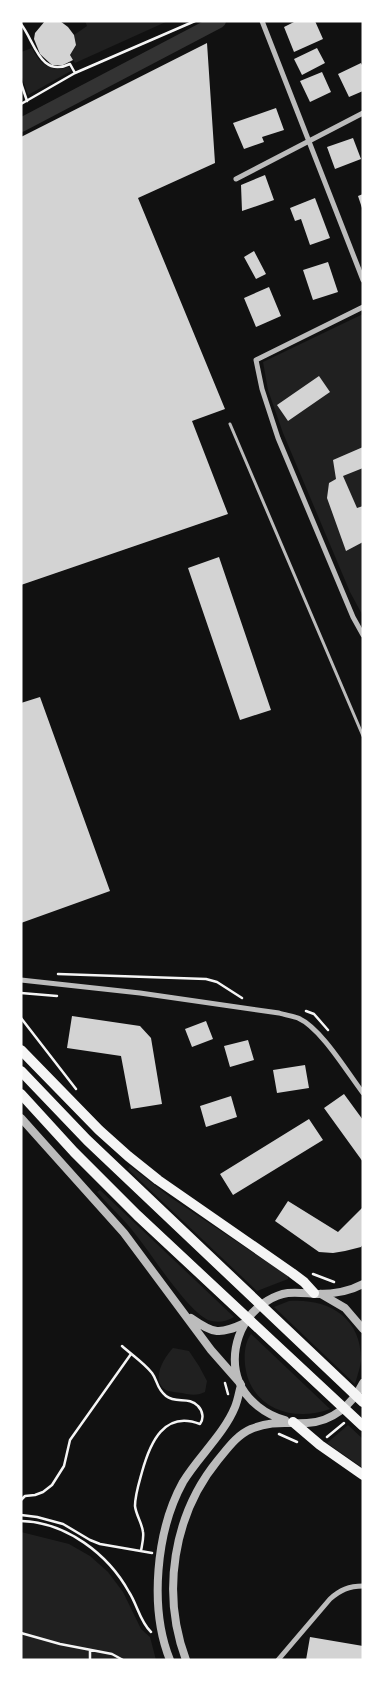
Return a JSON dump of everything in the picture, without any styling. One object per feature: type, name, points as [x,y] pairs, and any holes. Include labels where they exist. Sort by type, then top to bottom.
[{"type":"highway","points":[[21,1050],[92,1123],[128,1156],[158,1180],[292,1273],[316,1293]]},
{"type":"highway","points":[[21,1071],[87,1140],[363,1402]]},
{"type":"highway","points":[[21,1094],[74,1152],[137,1214],[363,1426]]},
{"type":"highway","points":[[291,1422],[363,1475]]},
{"type":"street","points":[[262,21],[363,280]]},
{"type":"street","points":[[236,179],[363,113]]},
{"type":"street","points":[[363,307],[256,360],[262,389],[278,438],[353,617],[363,635]]},
{"type":"street","points":[[21,980],[149,994],[279,1013],[297,1018],[318,1032],[363,1093]]},
{"type":"street","points":[[21,1118],[124,1233],[250,1398],[261,1409],[277,1418],[291,1422]]},
{"type":"street","points":[[170,1660],[160,1618],[158,1596],[160,1554],[165,1530],[173,1504],[183,1483],[225,1426],[235,1409],[240,1384],[236,1353],[240,1334],[245,1323],[252,1313],[266,1302],[282,1294],[293,1292],[341,1292],[363,1284]]},
{"type":"street","points":[[316,1293],[345,1308],[363,1330]]},
{"type":"street","points":[[185,1314],[208,1330],[219,1332],[231,1330],[245,1323]]},
{"type":"street","points":[[186,1660],[176,1623],[173,1587],[176,1551],[186,1514],[207,1473],[239,1436],[251,1429],[270,1423],[307,1423],[330,1417],[348,1405],[363,1383]]},
{"type":"street","points":[[278,1660],[334,1595],[346,1588],[363,1586]]},
{"type":"lane","points":[[230,424],[363,736]]},
{"type":"path","points":[[21,104],[75,72],[195,21]]},
{"type":"path","points":[[21,24],[28,33],[39,56],[46,63],[52,67],[70,64],[75,72]]},
{"type":"path","points":[[21,83],[27,101]]},
{"type":"path","points":[[21,993],[57,996]]},
{"type":"path","points":[[21,1018],[78,1090]]},
{"type":"path","points":[[312,1274],[336,1282]]},
{"type":"path","points":[[122,1346],[152,1373],[156,1384],[168,1398],[192,1401],[201,1409],[202,1415],[200,1424],[190,1420],[168,1424],[152,1443],[142,1470],[136,1496],[135,1508],[143,1533],[142,1551]]},
{"type":"path","points":[[21,1500],[25,1496],[43,1492],[52,1485],[64,1466],[70,1440],[131,1354]]},
{"type":"path","points":[[21,1516],[51,1520],[63,1524],[100,1544],[160,1554]]},
{"type":"path","points":[[21,1521],[46,1524],[68,1533],[95,1551],[117,1573],[129,1590],[144,1623],[151,1632],[153,1640]]},
{"type":"path","points":[[21,1632],[60,1644],[112,1654],[123,1660]]},
{"type":"path","points":[[90,1650],[90,1660]]},
{"type":"shaded area","points":[[85,21],[168,21],[75,63],[70,55],[76,45],[74,35],[87,26]]},
{"type":"shaded area","points":[[32,48],[38,59],[47,66],[57,69],[69,67],[71,71],[28,95],[21,75],[21,52]]},
{"type":"shaded area","points":[[363,314],[363,616],[350,592],[283,433],[268,390],[263,362]]},
{"type":"shaded area","points":[[130,1166],[170,1197],[288,1276],[288,1279],[257,1291],[128,1169]]},
{"type":"shaded area","points":[[100,1190],[234,1317],[225,1321],[215,1322],[199,1314],[180,1294],[132,1229],[97,1192]]},
{"type":"shaded area","points":[[289,1301],[317,1303],[329,1307],[340,1313],[349,1322],[356,1333],[360,1346],[361,1361],[355,1384],[274,1307]]},
{"type":"shaded area","points":[[251,1334],[330,1409],[316,1413],[288,1413],[264,1401],[255,1392],[248,1379],[245,1364],[245,1348]]},
{"type":"shaded area","points":[[173,1348],[189,1351],[207,1381],[205,1392],[196,1395],[188,1394],[168,1391],[161,1386],[159,1381],[160,1369]]},
{"type":"shaded area","points":[[348,1425],[363,1439],[363,1468],[327,1443]]},
{"type":"shaded area","points":[[21,1532],[69,1544],[90,1556],[108,1572],[123,1592],[141,1629],[150,1637],[156,1660],[21,1660]]},
{"type":"building","points":[[45,21],[60,21],[74,35],[76,45],[70,55],[73,60],[63,65],[52,65],[40,54],[34,39],[35,33]]},
{"type":"building","points":[[296,21],[315,21],[323,39],[294,52],[284,27]]},
{"type":"building","points":[[207,43],[215,163],[138,198],[225,409],[192,421],[228,514],[21,585],[21,137]]},
{"type":"building","points":[[317,48],[325,63],[302,75],[294,59]]},
{"type":"building","points":[[361,63],[363,67],[363,91],[349,97],[338,74]]},
{"type":"building","points":[[322,72],[331,92],[310,102],[300,81]]},
{"type":"building","points":[[276,108],[284,130],[262,137],[264,142],[244,149],[233,123]]},
{"type":"building","points":[[353,138],[361,159],[335,169],[327,147]]},
{"type":"building","points":[[265,175],[274,200],[242,211],[241,185]]},
{"type":"building","points":[[363,194],[363,208],[362,208],[358,196]]},
{"type":"building","points":[[315,198],[330,238],[310,245],[301,219],[295,221],[290,208]]},
{"type":"building","points":[[254,251],[266,274],[256,279],[244,257]]},
{"type":"building","points":[[328,262],[338,292],[313,300],[303,270]]},
{"type":"building","points":[[269,287],[281,316],[256,327],[244,298]]},
{"type":"building","points":[[319,376],[330,392],[288,421],[277,405]]},
{"type":"building","points":[[363,447],[363,468],[343,476],[357,508],[363,506],[363,542],[346,551],[327,498],[329,483],[336,479],[333,460]]},
{"type":"building","points":[[219,557],[271,710],[240,720],[188,568]]},
{"type":"building","points":[[40,697],[110,891],[21,923],[21,703]]},
{"type":"building","points":[[72,1016],[140,1026],[151,1038],[162,1104],[131,1109],[121,1056],[67,1048]]},
{"type":"building","points":[[206,1021],[213,1039],[192,1047],[185,1029]]},
{"type":"building","points":[[248,1040],[254,1060],[230,1067],[224,1046]]},
{"type":"building","points":[[305,1065],[309,1088],[277,1093],[273,1070]]},
{"type":"building","points":[[344,1094],[363,1120],[363,1162],[324,1108]]},
{"type":"building","points":[[231,1096],[237,1117],[206,1127],[200,1106]]},
{"type":"building","points":[[309,1119],[323,1140],[233,1195],[220,1174]]},
{"type":"building","points":[[288,1201],[338,1232],[363,1207],[363,1244],[361,1247],[345,1251],[333,1253],[319,1252],[275,1221]]},
{"type":"building","points":[[310,1637],[363,1646],[363,1660],[306,1660]]},
{"type":"waterway","points":[[21,125],[219,21]]}]
